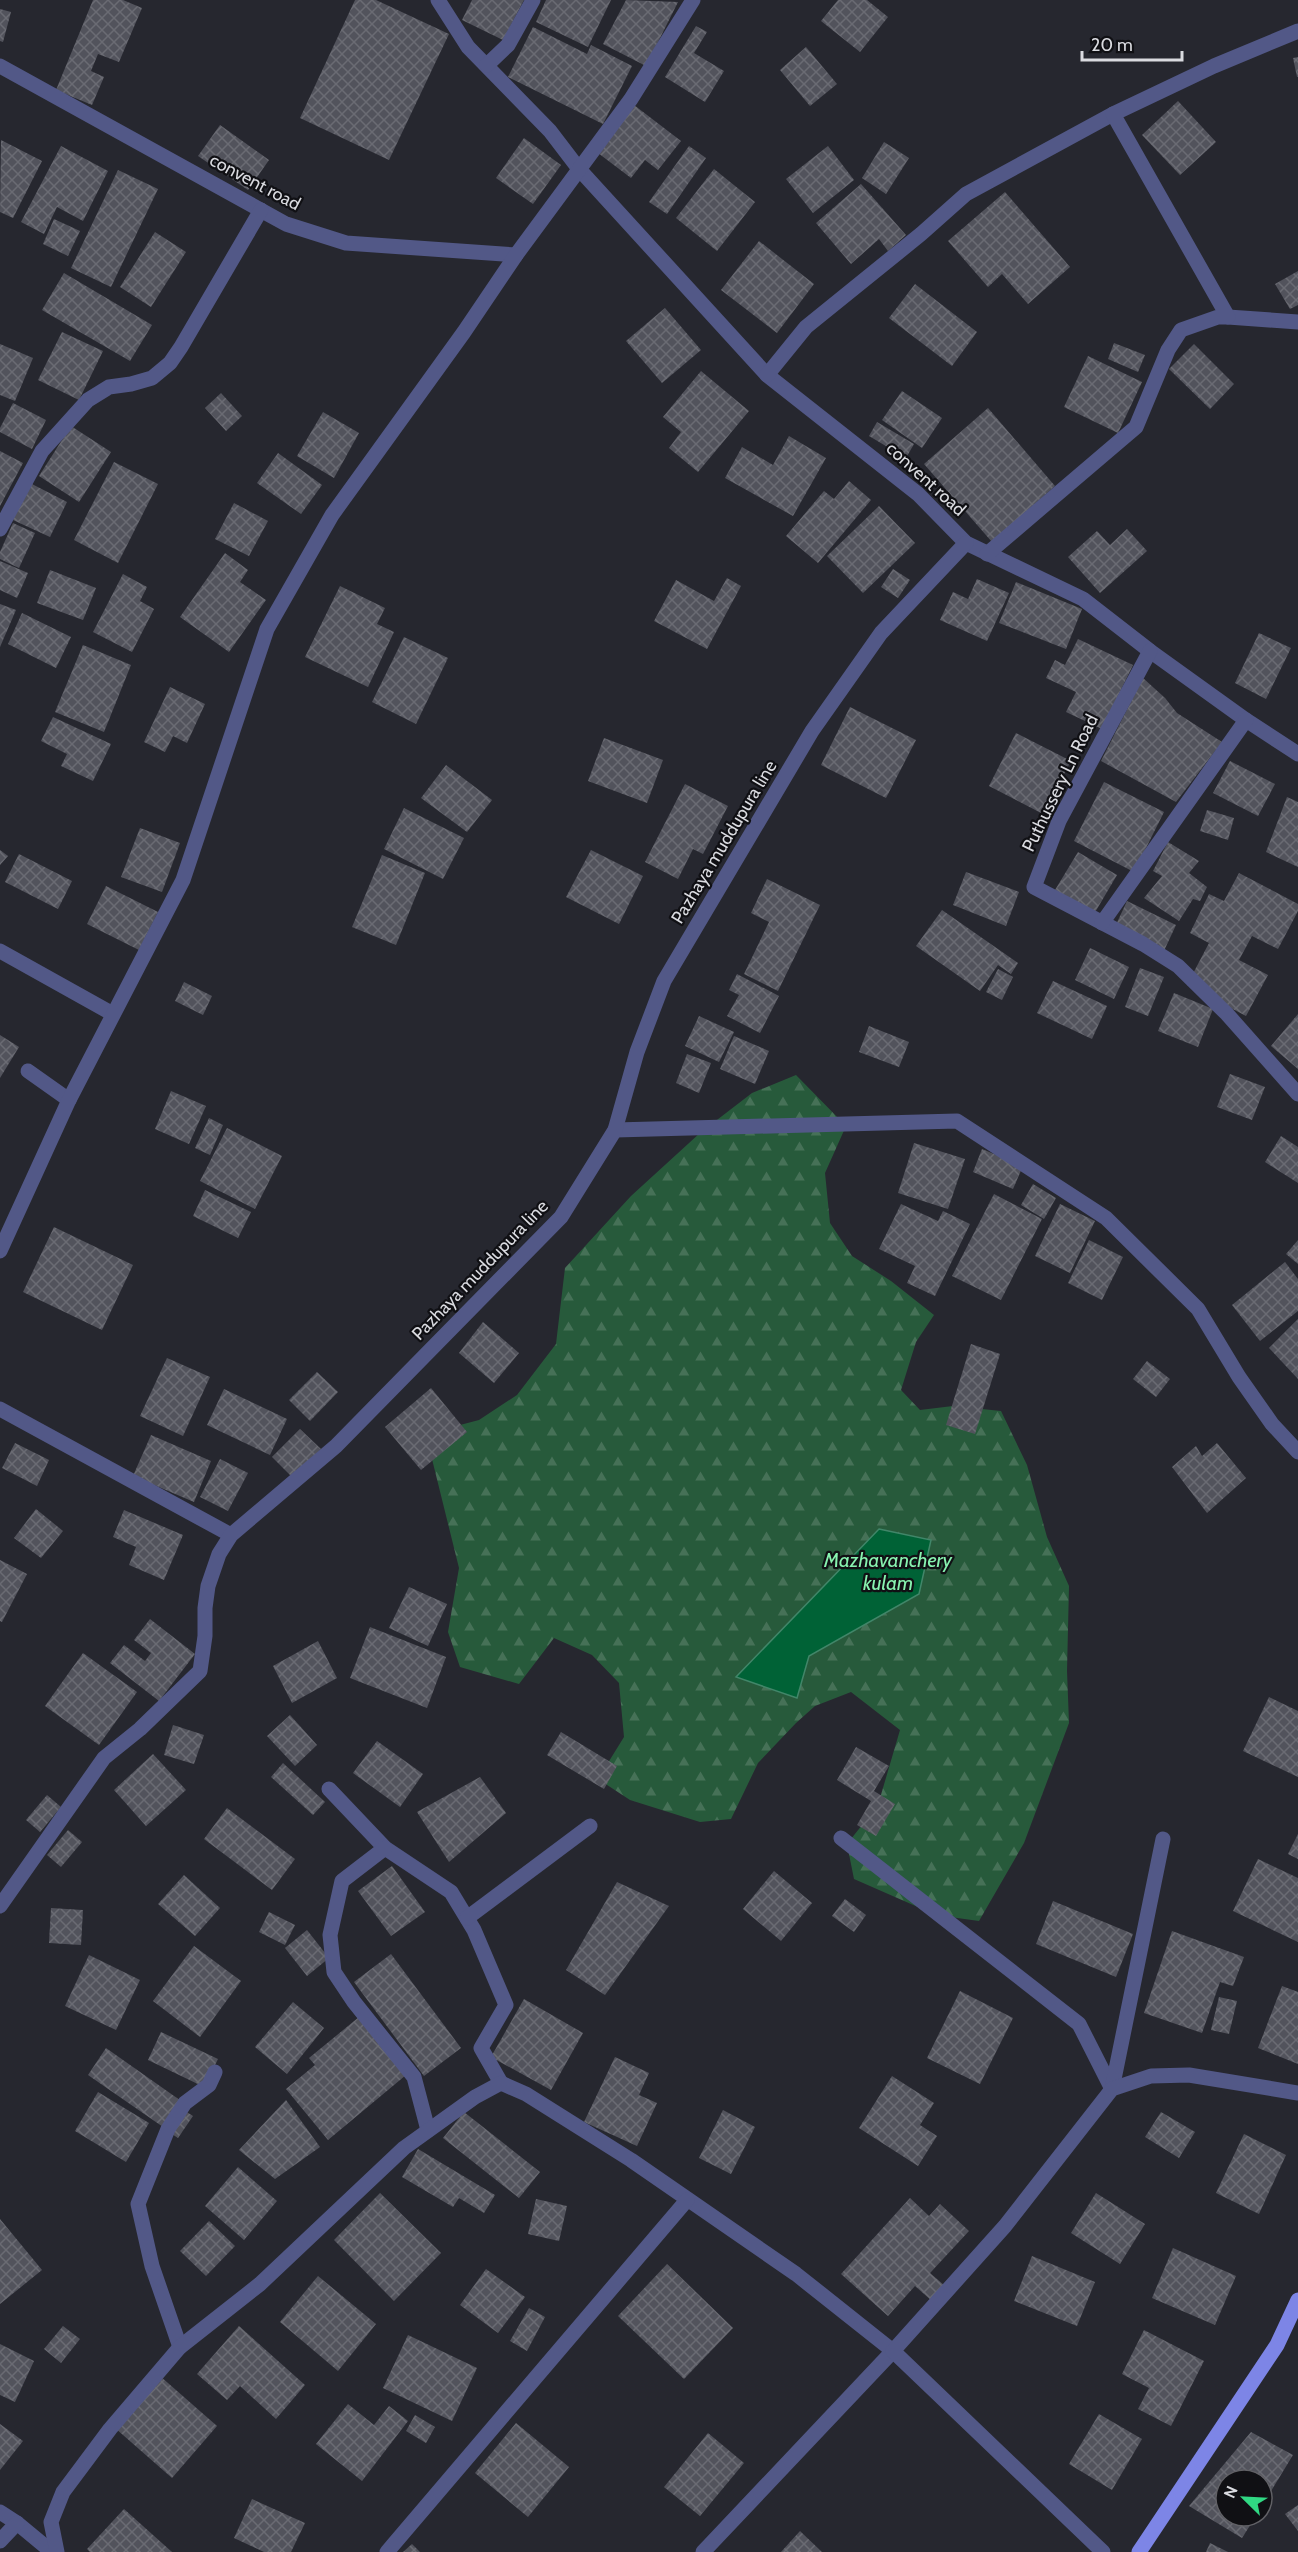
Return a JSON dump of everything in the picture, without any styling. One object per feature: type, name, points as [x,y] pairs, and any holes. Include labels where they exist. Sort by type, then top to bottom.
[{"type":"main road","points":[[1139,2552],[1277,2344],[1298,2300]]},
{"type":"street","name":"convent road","points":[[438,0],[468,47],[550,131],[579,169],[767,375],[918,494],[966,543],[1083,599],[1150,651],[1298,754]]},
{"type":"street","points":[[487,65],[508,45],[532,0]]},
{"type":"street","points":[[0,1251],[69,1100],[183,880],[267,629],[332,515],[464,332],[516,255],[631,99],[693,0]]},
{"type":"street","points":[[767,375],[806,327],[921,234],[966,194],[1113,114],[1214,66],[1298,31]]},
{"type":"street","name":"convent road","points":[[0,66],[286,224],[346,243],[516,255]]},
{"type":"street","points":[[1113,114],[1228,317]]},
{"type":"street","points":[[0,529],[42,451],[88,400],[109,387],[152,378],[170,363],[182,347],[261,210]]},
{"type":"street","points":[[987,554],[1136,427],[1168,350],[1181,330],[1218,317],[1298,322]]},
{"type":"street","name":"Pazhaya muddupura line","points":[[0,1906],[105,1758],[141,1729],[200,1671],[208,1587],[219,1554],[231,1535],[336,1446],[561,1217],[615,1130],[637,1052],[664,981],[806,741],[881,633],[966,543]]},
{"type":"street","name":"Puthussery Ln Road","points":[[1150,651],[1059,821],[1034,887],[1143,944],[1178,966],[1227,1014],[1298,1094]]},
{"type":"street","points":[[1102,923],[1246,720]]},
{"type":"street","points":[[0,951],[113,1014]]},
{"type":"street","points":[[28,1071],[69,1100]]},
{"type":"street","points":[[615,1130],[957,1121],[1106,1218],[1198,1309],[1239,1377],[1272,1424],[1298,1452]]},
{"type":"street","points":[[0,1409],[231,1535]]},
{"type":"street","points":[[329,1789],[385,1848],[451,1892],[467,1918],[506,2005],[481,2048],[501,2084],[526,2094],[631,2160],[796,2274],[893,2351],[1103,2552]]},
{"type":"street","points":[[467,1918],[590,1826]]},
{"type":"street","points":[[841,1838],[1079,2024],[1112,2089]]},
{"type":"street","points":[[703,2552],[893,2351],[1005,2226],[1112,2089],[1163,1839]]},
{"type":"street","points":[[385,1848],[342,1881],[330,1935],[334,1972],[354,2002],[414,2077],[428,2130]]},
{"type":"street","points":[[180,2347],[152,2266],[138,2204],[168,2129],[185,2103],[209,2085],[215,2072]]},
{"type":"street","points":[[1112,2089],[1150,2076],[1189,2075],[1298,2093]]},
{"type":"street","points":[[57,2552],[51,2522],[63,2492],[110,2429],[180,2347],[260,2284],[404,2148],[475,2097],[501,2084]]},
{"type":"street","points":[[387,2552],[687,2200]]},
{"type":"street","points":[[0,2512],[52,2552]]},
{"type":"street","points":[[0,2541],[17,2523]]},
{"type":"green space","points":[[796,1075],[846,1126],[825,1173],[830,1223],[852,1256],[891,1281],[934,1315],[916,1342],[901,1390],[920,1410],[953,1406],[1001,1411],[1027,1465],[1047,1537],[1069,1586],[1067,1671],[1069,1723],[1024,1843],[979,1921],[936,1915],[854,1879],[847,1844],[878,1805],[900,1730],[851,1692],[815,1706],[758,1763],[731,1819],[700,1822],[630,1800],[598,1779],[624,1737],[619,1683],[592,1655],[554,1638],[519,1684],[460,1667],[448,1632],[459,1568],[431,1455],[445,1429],[479,1420],[517,1395],[556,1344],[565,1268],[631,1196],[700,1133],[752,1093]]},
{"type":"water","name":"Mazhavanchery kulam","points":[[879,1529],[931,1540],[919,1594],[809,1656],[797,1698],[736,1677]]},
{"type":"building","points":[[93,0],[123,0],[142,8],[119,62],[98,54],[91,71],[104,77],[92,105],[56,90]]},
{"type":"building","points":[[355,0],[376,0],[449,34],[389,160],[300,118]]},
{"type":"building","points":[[472,0],[524,0],[503,40],[462,20]]},
{"type":"building","points":[[546,0],[611,0],[588,47],[536,22]]},
{"type":"building","points":[[626,0],[678,2],[646,66],[603,44]]},
{"type":"building","points":[[838,0],[867,0],[888,17],[860,52],[821,21]]},
{"type":"building","points":[[0,9],[11,12],[3,42],[0,41]]},
{"type":"building","points":[[696,26],[707,32],[694,53],[724,71],[705,102],[665,77]]},
{"type":"building","points":[[533,27],[587,54],[591,45],[632,66],[603,124],[508,77]]},
{"type":"building","points":[[806,47],[837,84],[810,106],[780,70]]},
{"type":"building","points":[[1298,57],[1298,77],[1297,77],[1293,58]]},
{"type":"building","points":[[1178,101],[1216,142],[1180,175],[1142,135]]},
{"type":"building","points":[[634,105],[681,141],[658,170],[645,160],[631,178],[598,153]]},
{"type":"building","points":[[220,125],[269,160],[248,190],[198,156]]},
{"type":"building","points":[[524,138],[561,165],[533,204],[496,178]]},
{"type":"building","points":[[1,140],[42,161],[13,218],[0,212]]},
{"type":"building","points":[[884,142],[909,158],[886,194],[862,178]]},
{"type":"building","points":[[61,146],[108,171],[83,221],[57,207],[44,234],[21,222]]},
{"type":"building","points":[[689,146],[706,158],[667,214],[649,202]]},
{"type":"building","points":[[828,146],[854,180],[813,213],[786,179]]},
{"type":"building","points":[[714,169],[755,202],[717,251],[676,218]]},
{"type":"building","points":[[118,170],[158,189],[111,287],[71,268]]},
{"type":"building","points":[[861,184],[906,235],[888,251],[879,239],[851,264],[816,223]]},
{"type":"building","points":[[1005,192],[1070,267],[1028,304],[1002,274],[988,287],[948,241]]},
{"type":"building","points":[[54,219],[80,231],[68,256],[43,244]]},
{"type":"building","points":[[155,232],[186,252],[151,307],[120,287]]},
{"type":"building","points":[[759,241],[814,284],[777,333],[721,290]]},
{"type":"building","points":[[1298,271],[1298,305],[1290,309],[1275,284]]},
{"type":"building","points":[[64,273],[152,325],[130,361],[42,310]]},
{"type":"building","points":[[915,284],[977,332],[952,366],[889,318]]},
{"type":"building","points":[[665,308],[701,350],[662,383],[626,341]]},
{"type":"building","points":[[62,332],[103,351],[79,400],[38,380]]},
{"type":"building","points":[[1114,343],[1145,355],[1138,372],[1108,359]]},
{"type":"building","points":[[0,344],[33,358],[15,401],[0,395]]},
{"type":"building","points":[[1194,344],[1234,384],[1210,409],[1169,369]]},
{"type":"building","points":[[1088,356],[1142,382],[1118,433],[1064,407]]},
{"type":"building","points":[[701,371],[749,411],[698,472],[669,448],[681,432],[663,417]]},
{"type":"building","points":[[902,391],[942,418],[922,448],[882,420]]},
{"type":"building","points":[[221,393],[242,416],[226,431],[205,408]]},
{"type":"building","points":[[13,403],[46,420],[32,449],[0,432]]},
{"type":"building","points":[[988,408],[1055,486],[992,542],[924,464]]},
{"type":"building","points":[[323,412],[359,433],[334,478],[297,456]]},
{"type":"building","points":[[877,422],[914,444],[906,458],[869,436]]},
{"type":"building","points":[[71,426],[111,452],[79,502],[39,476]]},
{"type":"building","points":[[789,436],[826,458],[793,516],[725,478],[742,447],[773,465]]},
{"type":"building","points":[[0,451],[23,463],[0,506]]},
{"type":"building","points":[[278,453],[322,485],[301,514],[257,483]]},
{"type":"building","points":[[114,462],[158,484],[118,563],[74,540]]},
{"type":"building","points":[[849,481],[871,500],[818,563],[786,536],[824,491],[834,499]]},
{"type":"building","points":[[30,483],[67,502],[50,537],[13,520]]},
{"type":"building","points":[[234,503],[268,521],[249,556],[215,539]]},
{"type":"building","points":[[879,506],[915,543],[863,593],[827,556]]},
{"type":"building","points":[[13,523],[35,533],[19,568],[0,559],[0,552]]},
{"type":"building","points":[[1127,529],[1147,551],[1100,593],[1068,557],[1097,531],[1110,545]]},
{"type":"building","points":[[225,553],[248,570],[240,582],[266,600],[229,652],[180,617]]},
{"type":"building","points":[[0,561],[28,573],[17,598],[0,590]]},
{"type":"building","points":[[893,569],[910,580],[898,598],[881,587]]},
{"type":"building","points":[[50,570],[96,588],[83,620],[37,603]]},
{"type":"building","points":[[123,574],[147,587],[140,601],[154,609],[132,652],[93,632]]},
{"type":"building","points":[[727,578],[741,586],[707,649],[654,621],[676,580],[714,601]]},
{"type":"building","points":[[977,579],[1009,593],[987,641],[940,620],[953,592],[968,599]]},
{"type":"building","points":[[1016,582],[1082,609],[1066,649],[999,623]]},
{"type":"building","points":[[340,586],[385,608],[377,624],[394,632],[368,687],[305,657]]},
{"type":"building","points":[[0,604],[16,610],[0,647]]},
{"type":"building","points":[[22,613],[71,637],[56,668],[8,644]]},
{"type":"building","points":[[1259,633],[1291,648],[1266,699],[1235,683]]},
{"type":"building","points":[[404,637],[448,658],[416,724],[372,702]]},
{"type":"building","points":[[1078,639],[1133,665],[1102,729],[1066,712],[1076,692],[1046,678],[1055,660],[1065,665]]},
{"type":"building","points":[[83,645],[131,665],[104,732],[55,712]]},
{"type":"building","points":[[1143,678],[1165,698],[1177,713],[1222,742],[1176,802],[1101,761]]},
{"type":"building","points":[[170,687],[205,704],[187,743],[173,736],[165,752],[144,742]]},
{"type":"building","points":[[850,707],[916,740],[886,798],[821,765]]},
{"type":"building","points":[[53,717],[111,744],[93,781],[61,766],[67,754],[41,741]]},
{"type":"building","points":[[1016,733],[1071,761],[1043,814],[989,786]]},
{"type":"building","points":[[604,738],[663,760],[647,803],[588,781]]},
{"type":"building","points":[[1230,761],[1275,784],[1258,816],[1213,793]]},
{"type":"building","points":[[446,765],[492,800],[467,832],[421,798]]},
{"type":"building","points":[[1104,782],[1164,812],[1134,872],[1074,841]]},
{"type":"building","points":[[685,784],[728,806],[703,854],[693,849],[678,879],[645,862]]},
{"type":"building","points":[[1287,797],[1298,802],[1298,867],[1266,852]]},
{"type":"building","points":[[404,808],[464,838],[443,879],[384,849]]},
{"type":"building","points":[[1207,810],[1234,818],[1228,840],[1200,831]]},
{"type":"building","points":[[140,828],[180,843],[162,892],[121,877]]},
{"type":"building","points":[[1168,842],[1199,861],[1189,873],[1207,887],[1200,901],[1193,899],[1179,921],[1144,898],[1162,876],[1153,871]]},
{"type":"building","points":[[0,850],[8,856],[0,865]]},
{"type":"building","points":[[591,850],[643,876],[619,924],[566,897]]},
{"type":"building","points":[[1078,852],[1117,875],[1094,914],[1055,890]]},
{"type":"building","points":[[19,854],[72,881],[58,909],[5,882]]},
{"type":"building","points":[[382,855],[425,873],[396,945],[352,927]]},
{"type":"building","points":[[966,872],[1019,892],[1006,926],[953,905]]},
{"type":"building","points":[[1239,873],[1298,904],[1298,911],[1278,949],[1252,936],[1239,960],[1268,975],[1246,1016],[1187,985],[1209,943],[1190,933],[1209,894],[1224,901]]},
{"type":"building","points":[[767,879],[820,905],[778,991],[744,974],[769,922],[751,913]]},
{"type":"building","points":[[106,886],[158,912],[139,950],[87,924]]},
{"type":"building","points":[[1127,901],[1176,925],[1163,953],[1114,929]]},
{"type":"building","points":[[942,910],[1018,963],[1011,974],[998,965],[980,991],[916,946]]},
{"type":"building","points":[[1090,948],[1129,967],[1114,999],[1075,980]]},
{"type":"building","points":[[1140,968],[1164,977],[1148,1016],[1125,1007]]},
{"type":"building","points":[[998,969],[1013,977],[1002,1000],[986,992]]},
{"type":"building","points":[[737,974],[779,996],[760,1033],[727,1016],[739,995],[729,990]]},
{"type":"building","points":[[1053,981],[1107,1006],[1092,1039],[1037,1013]]},
{"type":"building","points":[[184,982],[212,996],[203,1015],[175,1001]]},
{"type":"building","points":[[1174,993],[1213,1009],[1198,1047],[1158,1031]]},
{"type":"building","points":[[1298,1014],[1298,1069],[1271,1046]]},
{"type":"building","points":[[699,1016],[734,1032],[719,1062],[685,1046]]},
{"type":"building","points":[[869,1026],[909,1042],[899,1067],[859,1052]]},
{"type":"building","points":[[0,1035],[19,1047],[0,1078]]},
{"type":"building","points":[[734,1036],[769,1051],[755,1084],[720,1069]]},
{"type":"building","points":[[687,1054],[711,1063],[699,1093],[676,1083]]},
{"type":"building","points":[[1230,1074],[1265,1087],[1252,1120],[1217,1107]]},
{"type":"building","points":[[171,1091],[206,1106],[189,1144],[155,1129]]},
{"type":"building","points":[[209,1118],[223,1125],[210,1155],[195,1148]]},
{"type":"building","points":[[227,1128],[282,1156],[255,1209],[200,1181]]},
{"type":"building","points":[[1281,1136],[1298,1147],[1298,1183],[1265,1162]]},
{"type":"building","points":[[914,1143],[965,1159],[948,1209],[898,1193]]},
{"type":"building","points":[[982,1149],[1023,1166],[1013,1189],[973,1172]]},
{"type":"building","points":[[1033,1184],[1056,1198],[1044,1219],[1021,1205]]},
{"type":"building","points":[[205,1190],[251,1212],[238,1238],[193,1216]]},
{"type":"building","points":[[994,1194],[1042,1219],[1001,1300],[952,1276]]},
{"type":"building","points":[[901,1204],[938,1221],[943,1211],[970,1224],[935,1296],[907,1283],[915,1266],[879,1249]]},
{"type":"building","points":[[1060,1204],[1095,1221],[1070,1273],[1035,1256]]},
{"type":"building","points":[[54,1227],[133,1265],[102,1330],[23,1292]]},
{"type":"building","points":[[1089,1240],[1123,1257],[1102,1300],[1068,1283]]},
{"type":"building","points":[[1298,1240],[1298,1264],[1286,1254]]},
{"type":"building","points":[[1285,1262],[1298,1279],[1298,1311],[1260,1341],[1232,1305]]},
{"type":"building","points":[[1298,1319],[1298,1379],[1269,1348]]},
{"type":"building","points":[[483,1322],[519,1353],[494,1383],[459,1353]]},
{"type":"building","points":[[971,1344],[1000,1354],[975,1434],[946,1425]]},
{"type":"building","points":[[167,1358],[210,1377],[183,1436],[140,1416]]},
{"type":"building","points":[[1147,1361],[1170,1379],[1156,1397],[1133,1379]]},
{"type":"building","points":[[317,1372],[338,1392],[310,1421],[289,1400]]},
{"type":"building","points":[[431,1388],[467,1432],[421,1470],[385,1427]]},
{"type":"building","points":[[224,1389],[287,1419],[270,1455],[207,1425]]},
{"type":"building","points":[[300,1429],[321,1449],[293,1478],[272,1457]]},
{"type":"building","points":[[151,1435],[211,1461],[194,1502],[133,1476]]},
{"type":"building","points":[[15,1443],[49,1460],[37,1486],[2,1468]]},
{"type":"building","points":[[1217,1443],[1246,1478],[1207,1513],[1172,1467],[1196,1446],[1202,1456]]},
{"type":"building","points":[[220,1459],[248,1473],[228,1511],[200,1497]]},
{"type":"building","points":[[36,1509],[63,1531],[41,1558],[14,1538]]},
{"type":"building","points":[[124,1510],[183,1535],[164,1580],[129,1565],[136,1547],[113,1537]]},
{"type":"building","points":[[0,1560],[27,1574],[2,1622],[0,1621]]},
{"type":"building","points":[[409,1587],[447,1604],[428,1646],[389,1628]]},
{"type":"building","points":[[150,1619],[195,1654],[159,1701],[110,1663],[124,1645],[145,1661],[151,1653],[134,1640]]},
{"type":"building","points":[[370,1627],[446,1657],[427,1708],[350,1678]]},
{"type":"building","points":[[318,1641],[337,1678],[292,1703],[273,1666]]},
{"type":"building","points":[[83,1653],[137,1692],[99,1745],[45,1706]]},
{"type":"building","points":[[1269,1697],[1298,1711],[1298,1777],[1243,1751]]},
{"type":"building","points":[[290,1715],[317,1745],[295,1766],[267,1736]]},
{"type":"building","points":[[173,1725],[204,1735],[194,1764],[164,1755]]},
{"type":"building","points":[[561,1732],[617,1766],[604,1789],[547,1755]]},
{"type":"building","points":[[377,1741],[423,1774],[400,1807],[353,1773]]},
{"type":"building","points":[[856,1747],[889,1766],[874,1791],[895,1804],[876,1836],[857,1825],[871,1801],[837,1780]]},
{"type":"building","points":[[153,1754],[186,1790],[146,1826],[114,1790]]},
{"type":"building","points":[[283,1763],[325,1802],[313,1815],[271,1777]]},
{"type":"building","points":[[480,1777],[506,1813],[449,1862],[417,1812]]},
{"type":"building","points":[[47,1795],[61,1807],[40,1832],[26,1820]]},
{"type":"building","points":[[227,1808],[295,1859],[272,1890],[204,1839]]},
{"type":"building","points":[[68,1830],[82,1842],[61,1867],[47,1855]]},
{"type":"building","points":[[1298,1834],[1298,1859],[1288,1854]]},
{"type":"building","points":[[1258,1859],[1298,1878],[1298,1942],[1233,1911]]},
{"type":"building","points":[[392,1866],[425,1912],[391,1936],[358,1891]]},
{"type":"building","points":[[774,1871],[812,1903],[781,1941],[743,1909]]},
{"type":"building","points":[[184,1875],[220,1908],[195,1936],[158,1904]]},
{"type":"building","points":[[617,1882],[669,1906],[605,1995],[566,1970]]},
{"type":"building","points":[[845,1899],[866,1915],[854,1932],[832,1916]]},
{"type":"building","points":[[1053,1901],[1133,1934],[1116,1977],[1036,1944]]},
{"type":"building","points":[[51,1908],[83,1910],[81,1945],[49,1943]]},
{"type":"building","points":[[269,1912],[295,1925],[285,1945],[259,1932]]},
{"type":"building","points":[[307,1930],[329,1958],[307,1976],[285,1948]]},
{"type":"building","points":[[1172,1931],[1244,1957],[1233,1986],[1220,1982],[1202,2033],[1144,2013]]},
{"type":"building","points":[[194,1946],[241,1981],[200,2037],[153,2001]]},
{"type":"building","points":[[391,1954],[461,2048],[424,2076],[354,1982]]},
{"type":"building","points":[[89,1955],[140,1980],[116,2030],[65,2006]]},
{"type":"building","points":[[1282,1986],[1298,1992],[1298,2064],[1258,2048]]},
{"type":"building","points":[[960,1991],[1013,2018],[980,2084],[927,2058]]},
{"type":"building","points":[[1219,1997],[1237,2001],[1229,2034],[1211,2030]]},
{"type":"building","points":[[524,1999],[583,2033],[551,2090],[491,2057]]},
{"type":"building","points":[[293,2002],[324,2028],[287,2074],[255,2047]]},
{"type":"building","points":[[359,2017],[406,2075],[328,2140],[286,2089],[315,2065],[309,2058]]},
{"type":"building","points":[[161,2032],[218,2059],[204,2087],[148,2060]]},
{"type":"building","points":[[106,2048],[184,2103],[166,2129],[88,2075]]},
{"type":"building","points":[[615,2057],[649,2073],[639,2095],[657,2103],[637,2146],[584,2122]]},
{"type":"building","points":[[892,2076],[934,2103],[920,2125],[937,2136],[918,2166],[859,2128]]},
{"type":"building","points":[[98,2092],[149,2123],[126,2162],[75,2131]]},
{"type":"building","points":[[286,2100],[320,2147],[275,2179],[239,2150]]},
{"type":"building","points":[[182,2109],[193,2116],[178,2138],[167,2131]]},
{"type":"building","points":[[723,2110],[755,2127],[731,2174],[699,2158]]},
{"type":"building","points":[[464,2112],[540,2172],[519,2198],[443,2138]]},
{"type":"building","points":[[1161,2112],[1195,2132],[1179,2158],[1145,2137]]},
{"type":"building","points":[[1244,2134],[1286,2155],[1259,2214],[1216,2193]]},
{"type":"building","points":[[418,2149],[495,2195],[484,2213],[459,2198],[453,2207],[402,2177]]},
{"type":"building","points":[[238,2167],[277,2201],[244,2240],[205,2206]]},
{"type":"building","points":[[380,2193],[441,2253],[394,2301],[334,2240]]},
{"type":"building","points":[[1096,2193],[1145,2224],[1120,2264],[1071,2233]]},
{"type":"building","points":[[910,2198],[929,2216],[940,2204],[969,2231],[930,2273],[945,2286],[932,2301],[915,2286],[888,2316],[841,2274]]},
{"type":"building","points":[[536,2199],[567,2206],[559,2241],[528,2234]]},
{"type":"building","points":[[0,2219],[42,2270],[0,2304]]},
{"type":"building","points":[[209,2221],[235,2246],[206,2276],[180,2251]]},
{"type":"building","points":[[1173,2248],[1236,2276],[1215,2325],[1152,2298]]},
{"type":"building","points":[[1032,2256],[1095,2282],[1077,2326],[1014,2301]]},
{"type":"building","points":[[667,2264],[733,2328],[684,2379],[618,2316]]},
{"type":"building","points":[[486,2269],[525,2297],[498,2333],[460,2305]]},
{"type":"building","points":[[318,2276],[376,2324],[338,2371],[280,2322]]},
{"type":"building","points":[[529,2308],[545,2317],[527,2351],[510,2341]]},
{"type":"building","points":[[63,2326],[80,2339],[61,2363],[44,2349]]},
{"type":"building","points":[[239,2326],[305,2385],[276,2419],[240,2386],[227,2400],[197,2374]]},
{"type":"building","points":[[1144,2330],[1204,2361],[1171,2426],[1138,2409],[1149,2388],[1122,2374]]},
{"type":"building","points":[[408,2335],[477,2368],[452,2421],[383,2388]]},
{"type":"building","points":[[0,2344],[34,2361],[15,2402],[0,2395]]},
{"type":"building","points":[[160,2376],[217,2426],[172,2478],[115,2428]]},
{"type":"building","points":[[348,2404],[374,2425],[389,2406],[408,2421],[362,2481],[316,2444]]},
{"type":"building","points":[[1099,2414],[1142,2439],[1112,2490],[1069,2464]]},
{"type":"building","points":[[415,2415],[435,2427],[426,2443],[406,2431]]},
{"type":"building","points":[[516,2423],[569,2467],[528,2517],[475,2473]]},
{"type":"building","points":[[0,2424],[23,2441],[0,2470]]},
{"type":"building","points":[[1251,2432],[1293,2455],[1274,2486],[1274,2468],[1221,2468]]},
{"type":"building","points":[[708,2433],[744,2463],[700,2516],[664,2487]]},
{"type":"building","points":[[1214,2476],[1214,2521],[1189,2506]]},
{"type":"building","points":[[252,2499],[305,2523],[291,2552],[264,2552],[234,2538]]},
{"type":"building","points":[[1298,2505],[1298,2531],[1285,2514]]},
{"type":"building","points":[[124,2509],[172,2552],[90,2552],[87,2549]]},
{"type":"building","points":[[1225,2528],[1248,2528],[1242,2538]]},
{"type":"building","points":[[800,2531],[822,2552],[781,2552]]},
{"type":"building","points":[[1210,2543],[1228,2552],[1206,2552]]},
{"type":"building","points":[[412,2544],[420,2552],[403,2552]]}]
